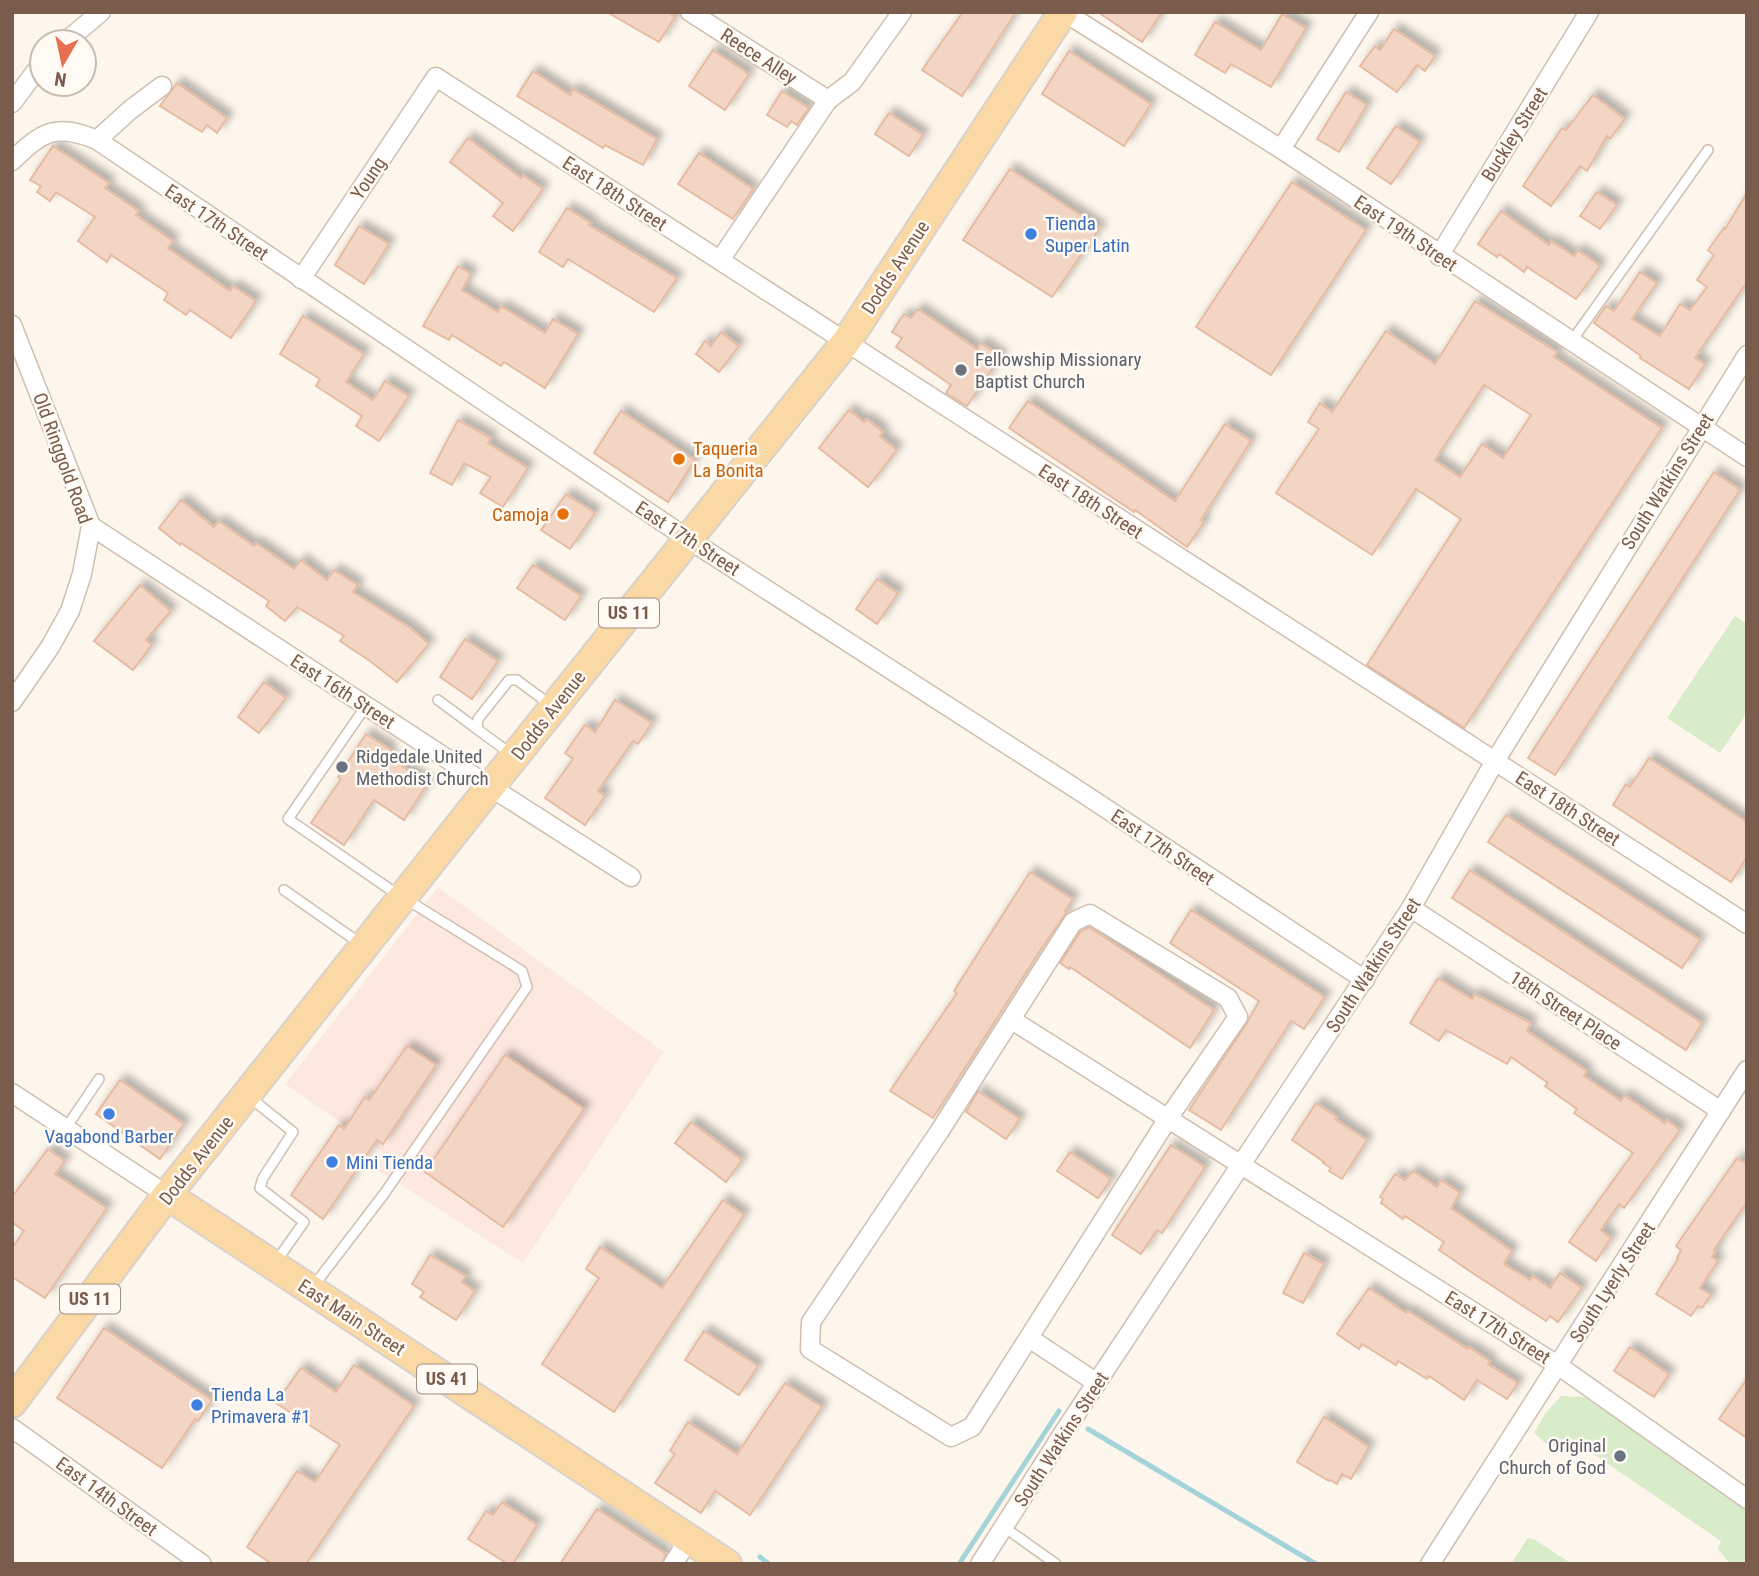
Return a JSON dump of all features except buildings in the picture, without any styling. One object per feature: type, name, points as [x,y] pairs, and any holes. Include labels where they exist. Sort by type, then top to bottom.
[{"type":"main road","name":"Dodds Avenue","points":[[12,1403],[167,1195],[846,342],[1063,12]]},
{"type":"main road","name":"East Main Street","points":[[167,1195],[727,1564]]},
{"type":"street","points":[[82,28],[101,12]]},
{"type":"street","name":"Reece Alley","points":[[690,12],[828,100]]},
{"type":"street","points":[[720,260],[828,100],[852,82],[902,12]]},
{"type":"street","name":"East 19th Street","points":[[1063,12],[1281,149],[1439,256],[1747,457]]},
{"type":"street","points":[[1281,149],[1368,12]]},
{"type":"street","name":"Buckley Street","points":[[1439,256],[1589,12]]},
{"type":"street","name":"East 18th Street","points":[[436,77],[1746,922]]},
{"type":"street","name":"Young","points":[[301,279],[436,77]]},
{"type":"street","points":[[12,103],[28,81]]},
{"type":"street","points":[[97,140],[162,86]]},
{"type":"street","name":"East 17th Street","points":[[12,161],[39,136],[61,130],[97,140],[688,539],[1084,794],[1365,980]]},
{"type":"street","name":"Old Ringgold Road","points":[[12,325],[91,526],[82,574],[70,611],[50,647],[12,702]]},
{"type":"street","name":"South Watkins Street","points":[[980,1564],[1365,980],[1495,761],[1747,355]]},
{"type":"street","name":"East 16th Street","points":[[91,526],[631,877]]},
{"type":"street","name":"18th Street Place","points":[[1410,908],[1721,1111]]},
{"type":"street","points":[[1090,914],[1228,998],[1238,1017],[1169,1117],[972,1427],[951,1437],[810,1349],[811,1322],[1012,1020],[1073,922],[1090,914]]},
{"type":"street","name":"East 17th Street","points":[[1012,1020],[1559,1366],[1747,1499]]},
{"type":"street","name":"South Lyerly Street","points":[[1430,1564],[1747,1070]]},
{"type":"street","name":"East Main Street","points":[[12,1093],[167,1195]]},
{"type":"street","points":[[1029,1338],[1097,1383]]},
{"type":"street","name":"East 14th Street","points":[[12,1428],[202,1564]]},
{"type":"street","points":[[673,1564],[689,1539]]},
{"type":"lane","points":[[1571,342],[1708,150]]},
{"type":"lane","points":[[477,729],[478,719],[509,680],[517,680],[553,707]]},
{"type":"lane","points":[[438,700],[515,757]]},
{"type":"lane","points":[[311,1289],[384,1194],[527,987],[522,971],[288,819],[366,706]]},
{"type":"lane","points":[[284,890],[365,947]]},
{"type":"lane","points":[[66,1128],[99,1079]]},
{"type":"lane","points":[[247,1095],[293,1132],[263,1178],[260,1188],[304,1222],[274,1265]]},
{"type":"lane","points":[[1004,1527],[1044,1560],[1056,1564]]},
{"type":"shaded area","points":[[438,887],[664,1052],[523,1263],[373,1167],[382,1151],[285,1084]]},
{"type":"green space","points":[[1735,616],[1747,624],[1747,713],[1720,753],[1667,718]]},
{"type":"green space","points":[[1561,1396],[1584,1397],[1747,1506],[1747,1564],[1730,1564],[1718,1549],[1721,1541],[1567,1436],[1560,1448],[1549,1446],[1534,1433],[1545,1414]]},
{"type":"green space","points":[[1528,1538],[1535,1540],[1572,1564],[1511,1564]]},
{"type":"waterway","points":[[959,1564],[1059,1411]]},
{"type":"waterway","points":[[1088,1429],[1316,1564]]},
{"type":"waterway","points":[[760,1557],[769,1564]]},
{"type":"place","name":"Tienda Super Latin","points":[[1031,234]]},
{"type":"place","name":"Fellowship Missionary Baptist Church","points":[[961,370]]},
{"type":"place","name":"Taqueria La Bonita","points":[[679,459]]},
{"type":"place","name":"Camoja","points":[[563,514]]},
{"type":"place","name":"Ridgedale United Methodist Church","points":[[342,767]]},
{"type":"place","name":"Vagabond Barber","points":[[109,1114]]},
{"type":"place","name":"Mini Tienda","points":[[332,1162]]},
{"type":"place","name":"Tienda La Primavera #1","points":[[197,1405]]},
{"type":"place","name":"Original Church of God","points":[[1620,1456]]}]
